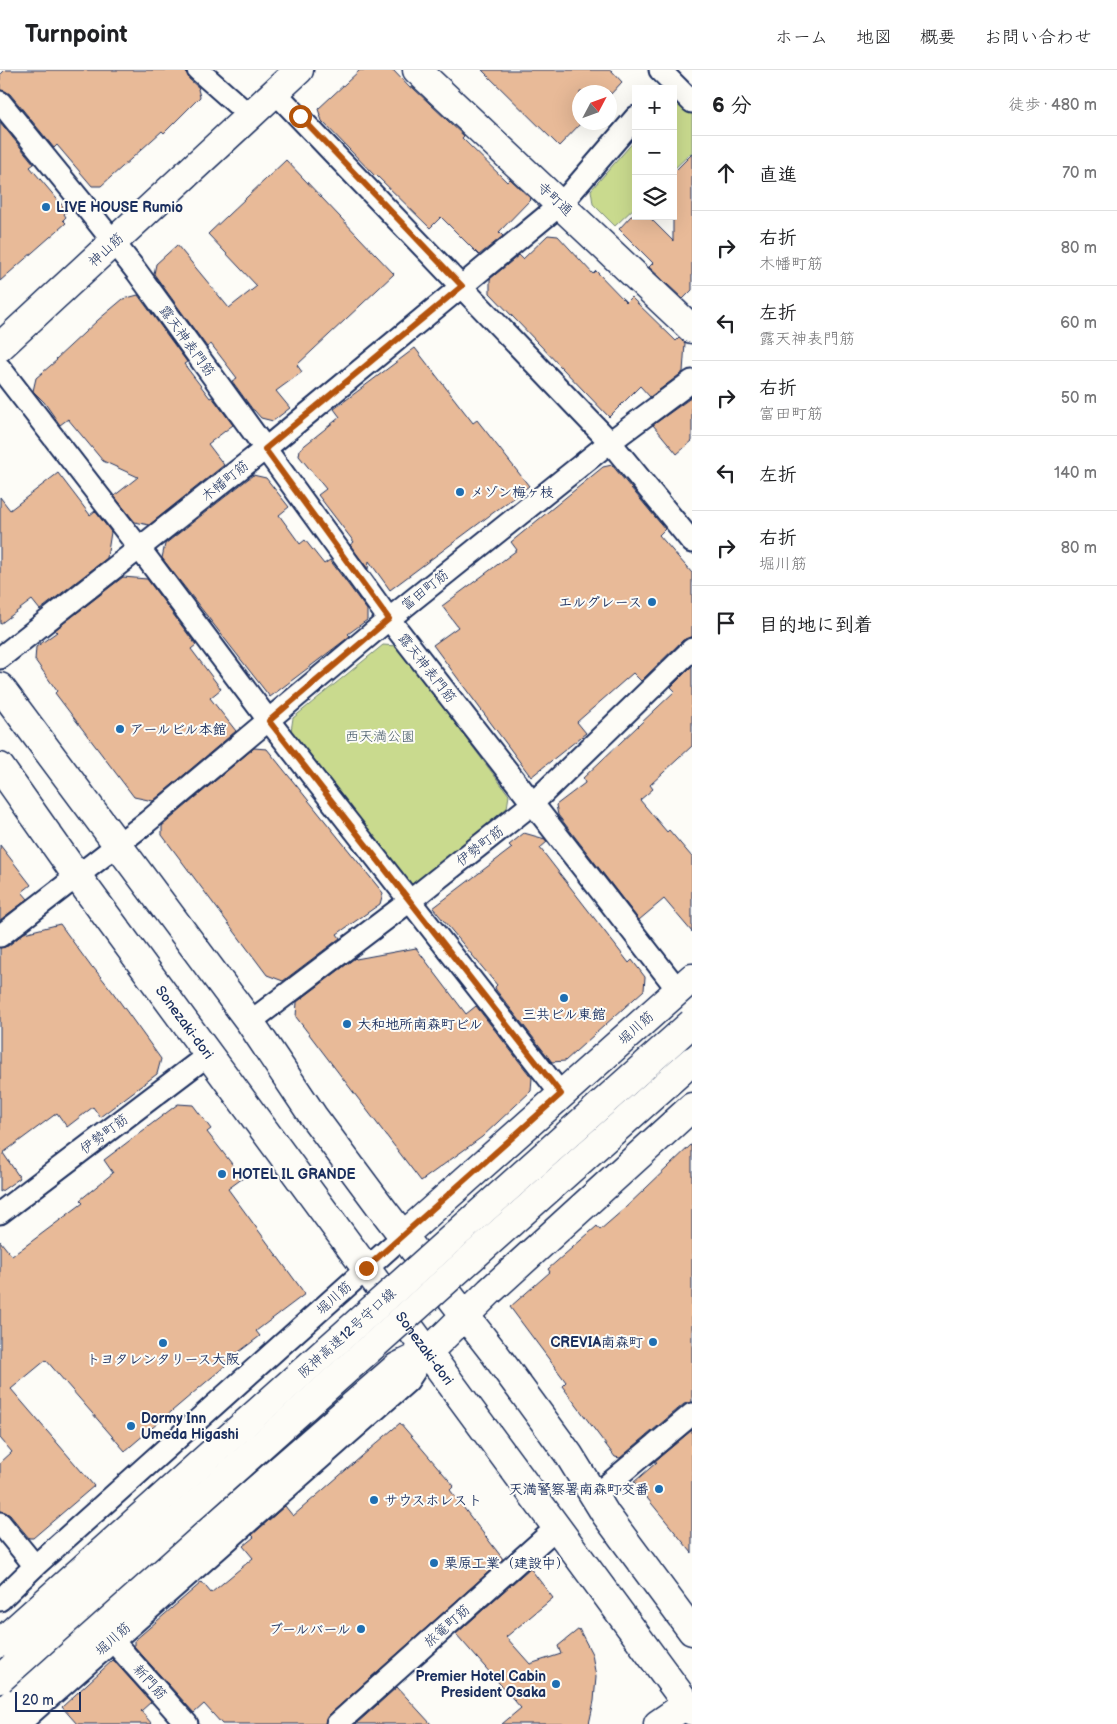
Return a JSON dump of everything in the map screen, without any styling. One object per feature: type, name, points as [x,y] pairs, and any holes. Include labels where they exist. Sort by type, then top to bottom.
[{"type":"main road","name":"神山筋","points":[[0,347],[299,70]]},
{"type":"main road","name":"寺町通","points":[[417,70],[692,329]]},
{"type":"main road","points":[[0,687],[250,1022],[313,1116],[569,1455],[606,1515],[692,1631]]},
{"type":"main road","name":"Sonezaki-dori","points":[[0,767],[208,1055],[557,1527],[685,1713]]},
{"type":"main road","points":[[590,1130],[680,1041],[687,992]]},
{"type":"main road","name":"堀川筋","points":[[403,1236],[561,1094],[687,992]]},
{"type":"main road","name":"阪神高速12号守口線","points":[[0,1642],[680,1041],[692,1023]]},
{"type":"main road","name":"阪神高速12号守口線","points":[[0,1679],[692,1061]]},
{"type":"main road","name":"堀川筋","points":[[428,1352],[692,1107]]},
{"type":"main road","points":[[0,1714],[397,1368],[428,1352]]},
{"type":"main road","points":[[0,1659],[75,1592]]},
{"type":"main road","points":[[658,1724],[685,1713]]},
{"type":"street","points":[[198,70],[250,116]]},
{"type":"street","points":[[666,77],[692,102]]},
{"type":"street","points":[[275,92],[610,442],[692,542]]},
{"type":"street","name":"露天神表門筋","points":[[0,102],[114,242],[389,619],[532,804],[687,992]]},
{"type":"street","name":"木幡町筋","points":[[0,658],[265,449],[561,204],[632,122]]},
{"type":"street","points":[[0,368],[140,549],[269,721],[561,1094]]},
{"type":"street","name":"富田町筋","points":[[0,936],[118,845],[389,619],[610,442],[692,381]]},
{"type":"street","name":"伊勢町筋","points":[[250,1022],[411,900],[532,804],[692,649]]},
{"type":"street","name":"伊勢町筋","points":[[0,1213],[208,1055]]},
{"type":"street","name":"堀川筋","points":[[0,1600],[35,1566],[403,1236]]},
{"type":"street","name":"堀川筋","points":[[19,1724],[408,1381],[428,1352]]},
{"type":"street","points":[[594,1496],[692,1414]]},
{"type":"street","points":[[0,1523],[35,1566]]},
{"type":"street","name":"旅篭町筋","points":[[337,1724],[557,1527]]},
{"type":"street","name":"新門筋","points":[[112,1640],[187,1724]]},
{"type":"green space","points":[[681,101],[692,112],[692,152],[677,166],[677,130],[677,102]]},
{"type":"green space","points":[[632,144],[632,210],[615,226],[593,204],[591,190]]},
{"type":"green space","name":"西天満公園","points":[[383,645],[397,646],[509,795],[507,808],[411,886],[291,731],[293,718]]},
{"type":"building","points":[[5,70],[186,70],[189,79],[199,88],[200,97],[164,133],[162,131],[101,186],[92,186],[57,145],[54,148],[10,94],[0,90],[0,75]]},
{"type":"building","points":[[360,70],[393,70],[410,88],[412,87],[464,136],[462,138],[507,182],[510,179],[531,199],[499,232],[503,236],[479,255],[441,217],[430,228],[375,176],[322,121],[318,109]]},
{"type":"building","points":[[482,70],[611,70],[622,82],[617,87],[617,85],[572,85],[572,130],[574,130],[559,146]]},
{"type":"building","points":[[0,122],[34,164],[30,167],[67,211],[64,214],[66,217],[63,220],[66,223],[0,281]]},
{"type":"building","points":[[692,154],[692,290],[683,299],[649,267],[653,263],[619,229],[631,216],[632,220],[652,220],[673,241],[673,220],[677,220],[677,169]]},
{"type":"building","points":[[286,160],[394,274],[297,365],[302,372],[276,391],[290,408],[273,421],[261,418],[253,410],[232,381],[237,378],[211,344],[207,347],[154,274],[156,264],[177,245],[229,308],[257,286],[208,234]]},
{"type":"building","points":[[548,235],[558,236],[593,274],[596,271],[626,302],[631,297],[676,341],[679,338],[685,343],[683,372],[650,397],[640,386],[609,417],[490,293],[490,279],[519,255],[523,259]]},
{"type":"building","points":[[138,295],[187,362],[184,364],[233,425],[208,444],[224,465],[149,525],[135,522],[114,496],[138,477],[103,461],[68,419],[60,425],[44,402],[33,391],[36,378],[98,320],[123,299]]},
{"type":"building","points":[[415,348],[473,423],[477,420],[529,486],[390,590],[369,561],[368,569],[350,545],[354,542],[318,495],[326,489],[299,456],[300,449],[340,417],[334,409]]},
{"type":"building","points":[[692,397],[692,441],[677,454],[653,425]]},
{"type":"building","points":[[612,465],[665,529],[659,535],[692,573],[692,637],[683,640],[641,681],[633,673],[577,722],[586,733],[531,777],[433,645],[458,627],[442,606],[517,550],[511,542],[603,467]]},
{"type":"building","points":[[58,473],[90,515],[95,511],[111,532],[107,558],[40,610],[32,600],[0,624],[0,497],[10,510]]},
{"type":"building","points":[[253,475],[266,478],[289,507],[279,515],[300,544],[305,540],[324,564],[330,560],[367,610],[367,620],[348,634],[350,636],[270,697],[162,558],[165,544]]},
{"type":"building","points":[[123,577],[147,579],[196,645],[191,649],[221,689],[210,698],[236,731],[153,801],[134,797],[55,693],[57,691],[35,660],[36,647]]},
{"type":"building","points":[[692,666],[692,746],[650,785],[653,789],[640,800],[667,832],[669,830],[692,857],[692,932],[664,899],[639,920],[558,815],[556,805],[585,783],[583,778],[675,691],[671,687]]},
{"type":"building","points":[[254,748],[267,749],[383,893],[380,904],[337,934],[340,938],[283,981],[267,975],[162,835],[162,826]]},
{"type":"building","points":[[524,833],[545,839],[547,842],[540,848],[629,963],[632,960],[645,977],[644,990],[565,1061],[552,1062],[496,990],[495,987],[497,985],[433,908],[512,848],[509,845]]},
{"type":"building","points":[[0,845],[31,885],[22,892],[28,899],[0,920]]},
{"type":"building","points":[[60,924],[92,968],[112,991],[161,1059],[157,1074],[100,1117],[93,1107],[67,1127],[57,1113],[3,1153],[20,1178],[0,1192],[0,948],[8,946],[24,933]]},
{"type":"building","points":[[416,948],[466,1014],[476,1006],[532,1078],[531,1091],[482,1137],[421,1181],[296,1017],[297,1002],[355,958]]},
{"type":"building","points":[[178,1104],[193,1105],[211,1129],[207,1132],[243,1178],[228,1189],[305,1294],[256,1331],[260,1336],[223,1364],[225,1366],[125,1451],[46,1360],[11,1389],[94,1486],[33,1538],[29,1538],[10,1515],[0,1511],[0,1463],[12,1452],[0,1438],[0,1241],[12,1256],[83,1203],[80,1200],[113,1173],[104,1160]]},
{"type":"building","points":[[692,1144],[692,1402],[684,1404],[620,1458],[615,1457],[562,1386],[566,1382],[510,1307],[550,1272],[548,1269],[597,1226],[600,1230],[623,1210]]},
{"type":"building","points":[[400,1423],[454,1486],[450,1490],[503,1559],[329,1715],[325,1724],[222,1724],[204,1704],[194,1713],[134,1646],[134,1641],[202,1582],[211,1593],[253,1558],[243,1546],[254,1537],[252,1535],[285,1506],[293,1516]]},
{"type":"building","points":[[692,1430],[692,1553],[634,1482],[657,1462],[654,1462]]},
{"type":"building","points":[[530,1568],[553,1598],[506,1637],[530,1664],[561,1654],[558,1646],[579,1629],[592,1654],[596,1677],[594,1701],[589,1724],[502,1724],[521,1708],[456,1634]]},
{"type":"building","points":[[113,1660],[151,1702],[141,1711],[152,1724],[77,1724],[62,1707]]},
{"type":"building","points":[[397,1687],[431,1724],[356,1724]]},
{"type":"place","name":"LIVE HOUSE Rumio","points":[[46,207]]},
{"type":"place","name":"メゾン梅ヶ枝","points":[[460,492]]},
{"type":"place","name":"エルグレース","points":[[652,602]]},
{"type":"place","name":"アールビル本館","points":[[120,729]]},
{"type":"place","name":"三共ビル東館","points":[[564,998]]},
{"type":"place","name":"大和地所南森町ビル","points":[[347,1024]]},
{"type":"place","name":"HOTEL IL GRANDE","points":[[222,1174]]},
{"type":"place","name":"CREVIA南森町","points":[[653,1342]]},
{"type":"place","name":"トヨタレンタリース大阪","points":[[163,1343]]},
{"type":"place","name":"Dormy Inn Umeda Higashi","points":[[131,1426]]},
{"type":"place","name":"天満警察署南森町交番","points":[[659,1489]]},
{"type":"place","name":"サウスホレスト","points":[[374,1500]]},
{"type":"place","name":"栗原工業（建設中）","points":[[434,1563]]},
{"type":"place","name":"ブールバール","points":[[361,1629]]},
{"type":"place","name":"Premier Hotel Cabin President Osaka","points":[[556,1684]]},
{"type":"route","points":[[300,116],[462,286],[265,449],[389,619],[269,721],[561,1094],[366,1268]]}]
